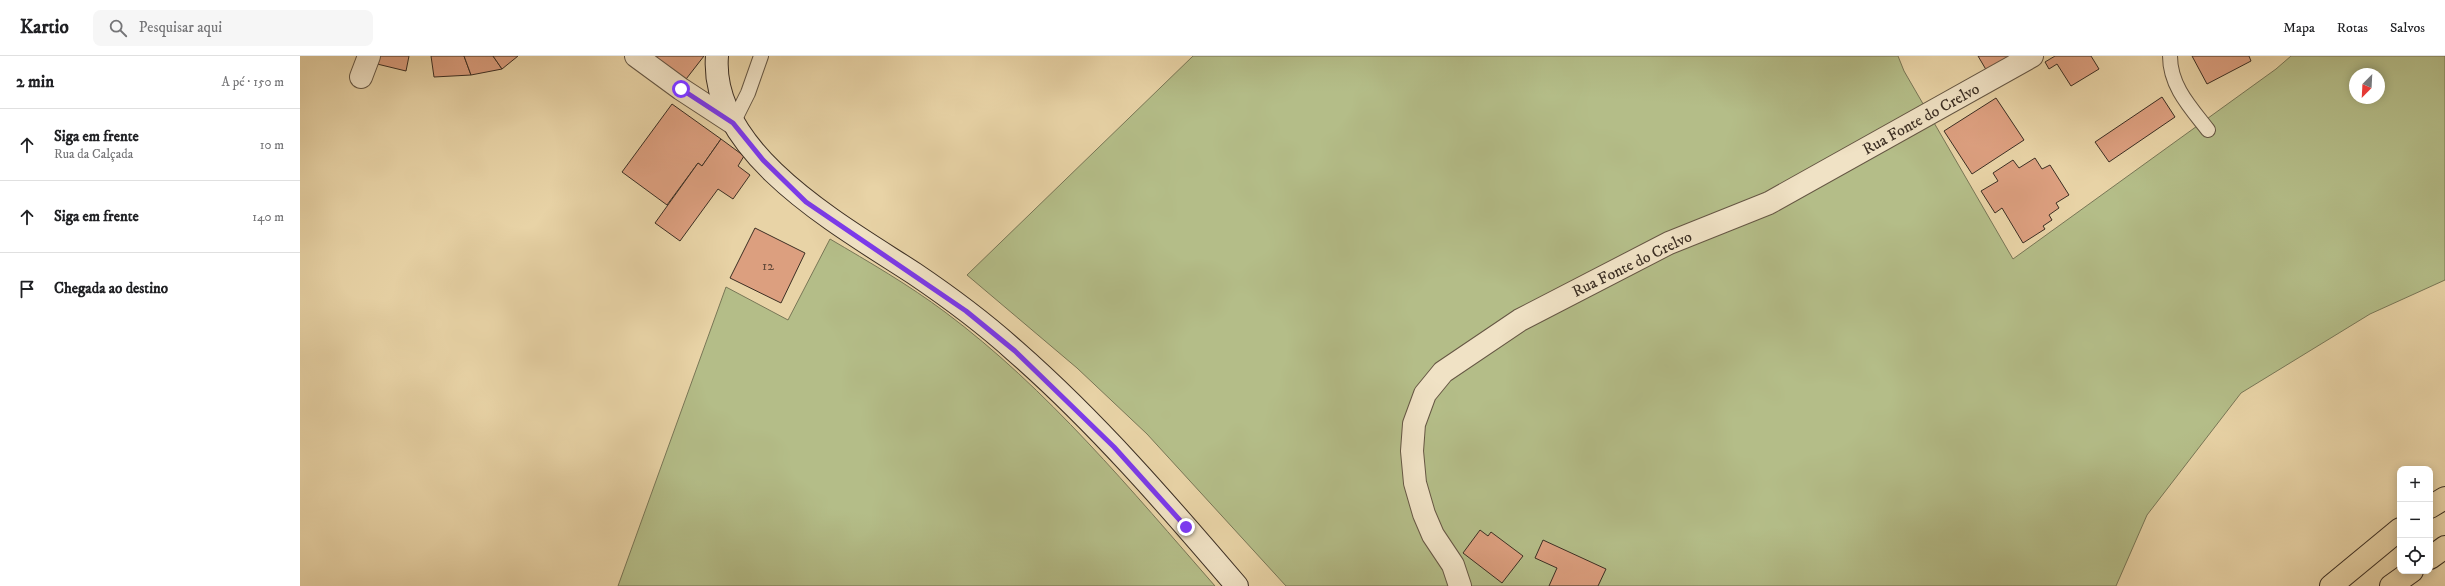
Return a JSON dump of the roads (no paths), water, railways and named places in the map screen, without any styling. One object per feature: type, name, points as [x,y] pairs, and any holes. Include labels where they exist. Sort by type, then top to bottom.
[{"type":"main road","points":[[2433,505],[2445,498]]},
{"type":"main road","points":[[2331,586],[2397,531]]},
{"type":"main road","points":[[2433,556],[2445,547]]},
{"type":"main road","points":[[2391,586],[2408,574]]},
{"type":"street","points":[[361,76],[369,56]]},
{"type":"street","points":[[636,56],[684,91],[733,123]]},
{"type":"street","points":[[717,56],[717,82],[723,105],[733,123],[773,171],[806,202],[935,289],[1015,351],[1114,447],[1237,586]]},
{"type":"street","name":"Rua Fonte do Crelvo","points":[[1464,584],[1433,535],[1424,514],[1415,483],[1412,451],[1414,424],[1425,394],[1444,372],[1520,320],[1669,243],[1769,203],[2032,56]]},
{"type":"lane","points":[[733,123],[748,93],[761,56]]},
{"type":"lane","points":[[2170,56],[2170,70],[2175,83],[2208,130]]}]
